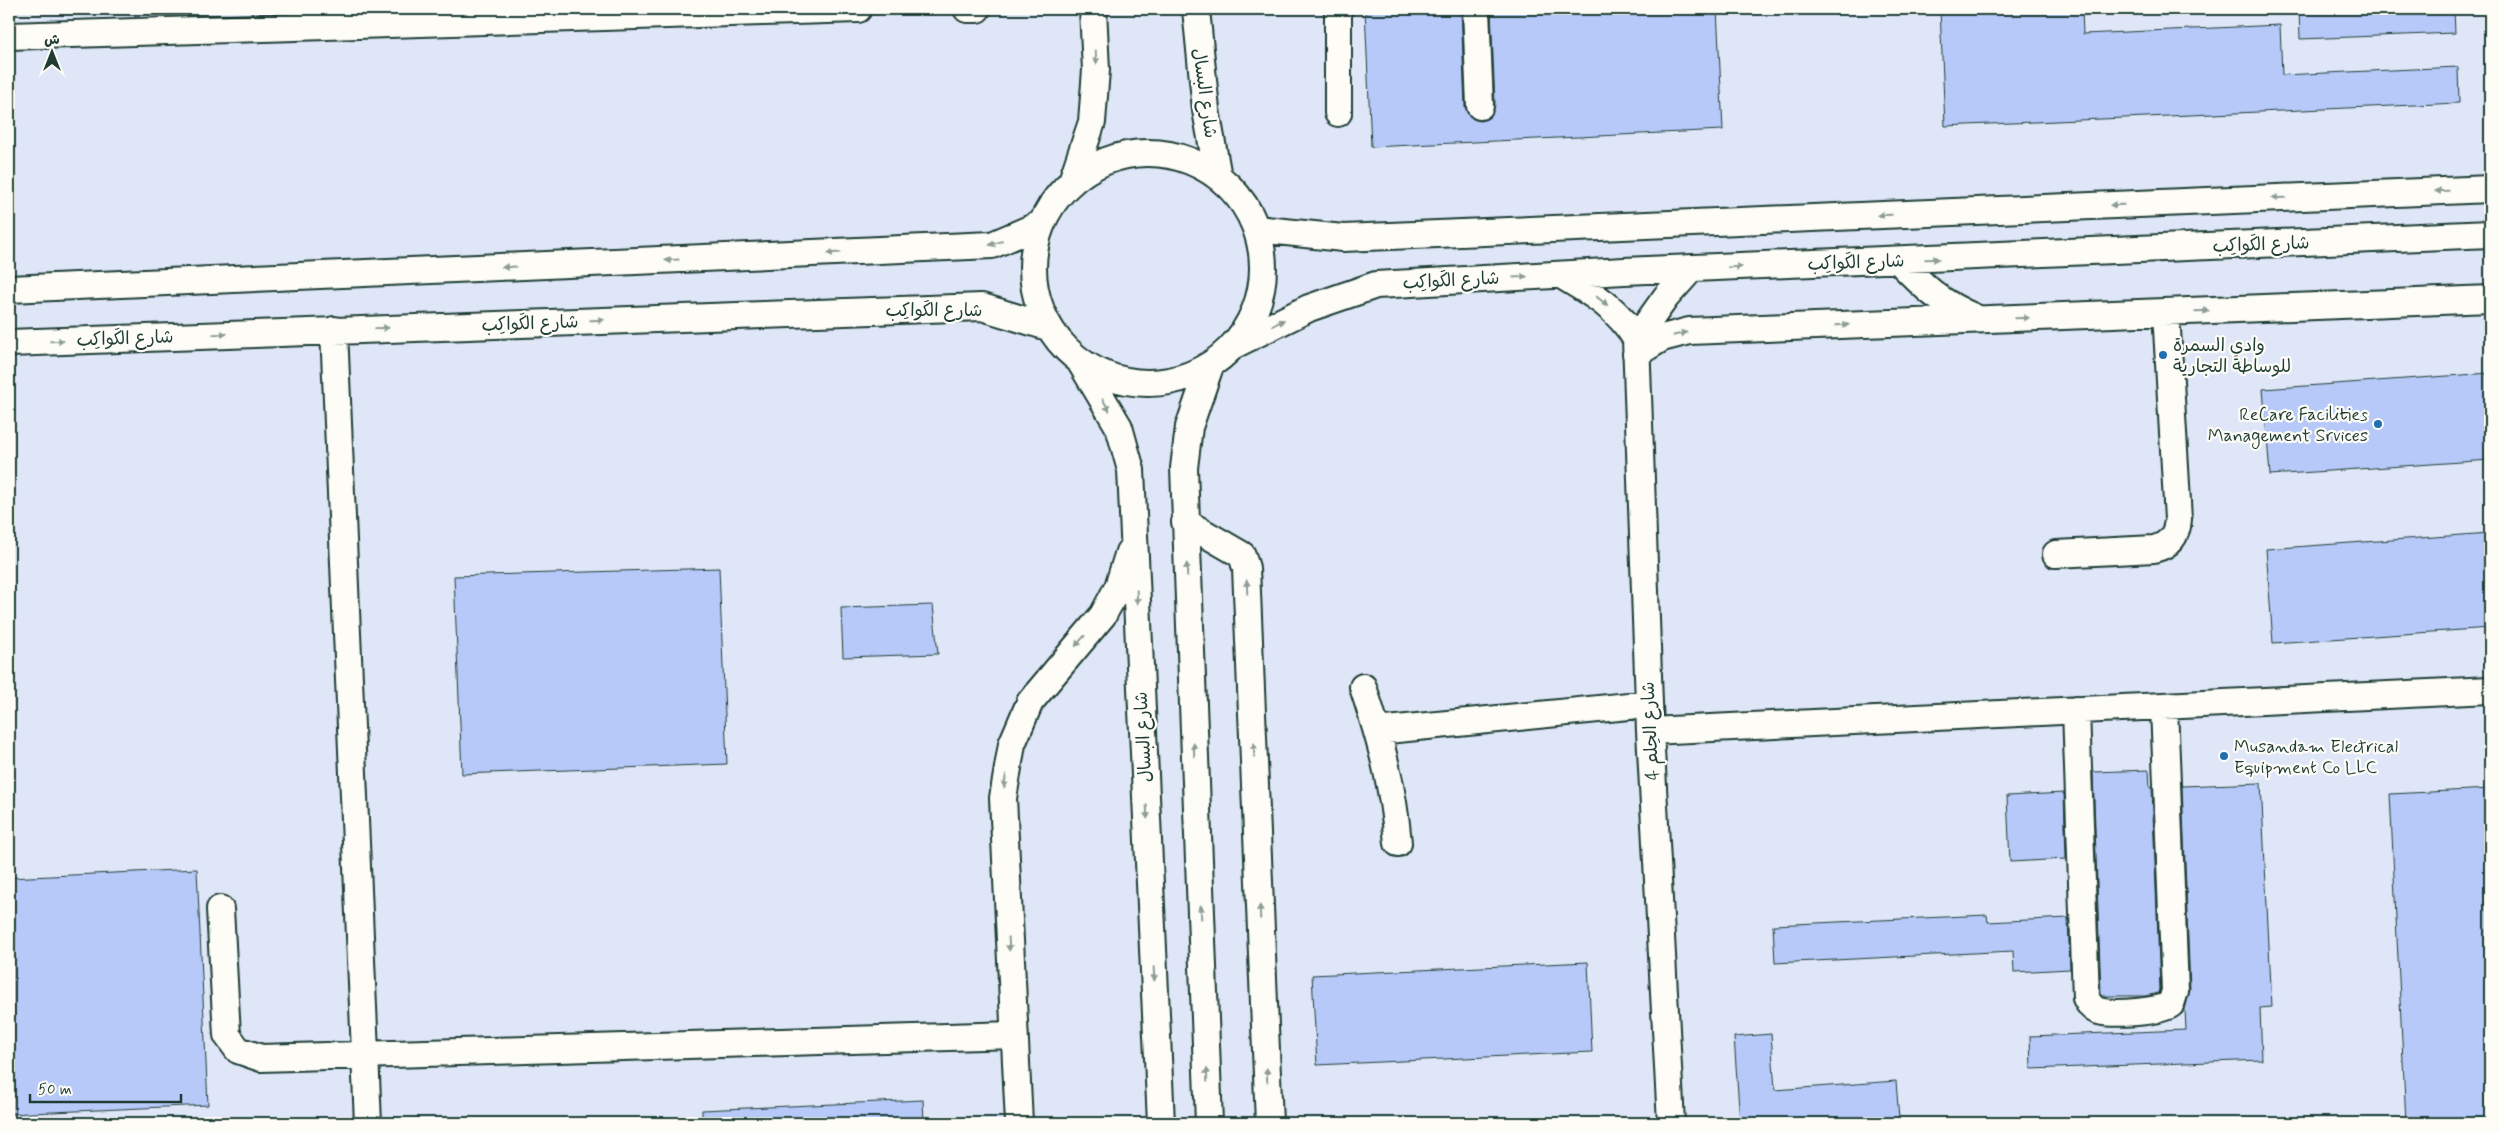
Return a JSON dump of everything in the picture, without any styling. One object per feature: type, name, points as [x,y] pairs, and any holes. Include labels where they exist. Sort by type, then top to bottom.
[{"type":"street","points":[[9,36],[858,9]]},
{"type":"street","points":[[967,9],[977,9]]},
{"type":"street","points":[[1072,181],[1092,122],[1096,70],[1093,9]]},
{"type":"street","name":"شارع البسال","points":[[1196,9],[1206,110],[1218,177]]},
{"type":"street","points":[[1338,9],[1338,114]]},
{"type":"street","points":[[1476,9],[1480,106]]},
{"type":"street","points":[[1160,154],[1191,161],[1218,177],[1234,191],[1248,209],[1257,229],[1264,259],[1262,290],[1252,320],[1234,345],[1210,366],[1176,380],[1158,383],[1131,382],[1105,376],[1081,363],[1063,346],[1048,327],[1037,303],[1032,276],[1033,250],[1041,224],[1054,201],[1072,181],[1098,164],[1121,157],[1160,154]]},
{"type":"street","points":[[1257,229],[1343,238],[2490,189]]},
{"type":"street","points":[[9,289],[992,246],[1041,224]]},
{"type":"street","name":"شارع الكَواكِب","points":[[1234,345],[1309,308],[1376,285],[1692,268],[2490,234]]},
{"type":"street","points":[[1898,260],[1931,295],[1954,309],[1981,320]]},
{"type":"street","points":[[1636,347],[1666,297],[1692,268]]},
{"type":"street","points":[[1561,274],[1597,296],[1615,311],[1626,322],[1636,347]]},
{"type":"street","points":[[1636,347],[1689,331],[2490,299]]},
{"type":"street","name":"شارع الكَواكِب","points":[[9,343],[982,307],[1048,327]]},
{"type":"street","points":[[2056,554],[2154,549],[2162,547],[2174,536],[2178,519],[2166,312]]},
{"type":"street","points":[[334,330],[368,1123]]},
{"type":"street","name":"شارع الحِلم 4","points":[[1636,347],[1650,731],[1671,1123]]},
{"type":"street","name":"شارع البسال","points":[[1081,363],[1119,427],[1131,470],[1161,1123]]},
{"type":"street","points":[[1209,1123],[1184,468],[1189,427],[1210,366]]},
{"type":"street","points":[[1185,522],[1242,555],[1246,568],[1269,1123]]},
{"type":"street","points":[[1019,1123],[1003,798],[1012,744],[1030,702],[1103,615],[1118,587],[1134,538]]},
{"type":"street","points":[[1363,687],[1392,787],[1398,843]]},
{"type":"street","points":[[1650,731],[2490,690]]},
{"type":"street","points":[[1377,731],[1649,704]]},
{"type":"street","points":[[2076,710],[2086,998],[2093,1009],[2105,1012],[2160,1010],[2171,1004],[2175,991],[2164,706]]},
{"type":"street","points":[[220,909],[227,1035],[238,1050],[261,1058],[1014,1035]]},
{"type":"shaded area","points":[[9,9],[2490,9],[2490,1123],[9,1123]]},
{"type":"building","points":[[1365,9],[1461,9],[1465,107],[1473,119],[1480,121],[1488,118],[1493,112],[1495,105],[1491,9],[1717,9],[1723,130],[1371,147]]},
{"type":"building","points":[[1940,9],[2082,9],[2083,34],[2280,25],[2282,75],[2458,67],[2459,103],[1945,126]]},
{"type":"building","points":[[2299,9],[2454,9],[2455,33],[2300,39]]},
{"type":"building","name":"ReCare Facilities Management Srvices","points":[[2490,373],[2490,460],[2270,475],[2263,389]]},
{"type":"building","points":[[2490,533],[2490,628],[2273,643],[2266,549]]},
{"type":"building","points":[[719,568],[727,764],[462,774],[454,576]]},
{"type":"building","points":[[933,605],[938,654],[843,657],[841,608]]},
{"type":"building","points":[[2149,770],[2150,788],[2152,788],[2160,989],[2159,993],[2145,996],[2103,996],[2101,994],[2093,772]]},
{"type":"building","points":[[2261,783],[2272,1007],[2260,1008],[2262,1060],[2031,1069],[2030,1036],[2186,1030],[2185,1009],[2190,990],[2182,786]]},
{"type":"building","points":[[2490,789],[2490,1123],[2406,1123],[2390,794]]},
{"type":"building","points":[[2064,793],[2066,859],[2010,862],[2007,796]]},
{"type":"building","points":[[197,869],[208,1105],[9,1114],[9,878]]},
{"type":"building","points":[[1987,915],[1988,922],[2068,918],[2070,969],[2014,972],[2013,951],[1775,963],[1773,925]]},
{"type":"building","points":[[1588,962],[1592,1052],[1317,1065],[1312,975]]},
{"type":"building","points":[[1771,1034],[1775,1090],[1896,1081],[1899,1119],[1837,1123],[1740,1123],[1734,1037]]},
{"type":"building","points":[[923,1100],[924,1123],[702,1123],[702,1110]]},
{"type":"place","name":"وادي السمرة للوساطة التجارية","points":[[2163,355]]},
{"type":"place","name":"ReCare Facilities Management Srvices","points":[[2378,424]]},
{"type":"place","name":"Musandam Electrical Equipment Co LLC","points":[[2224,756]]}]
